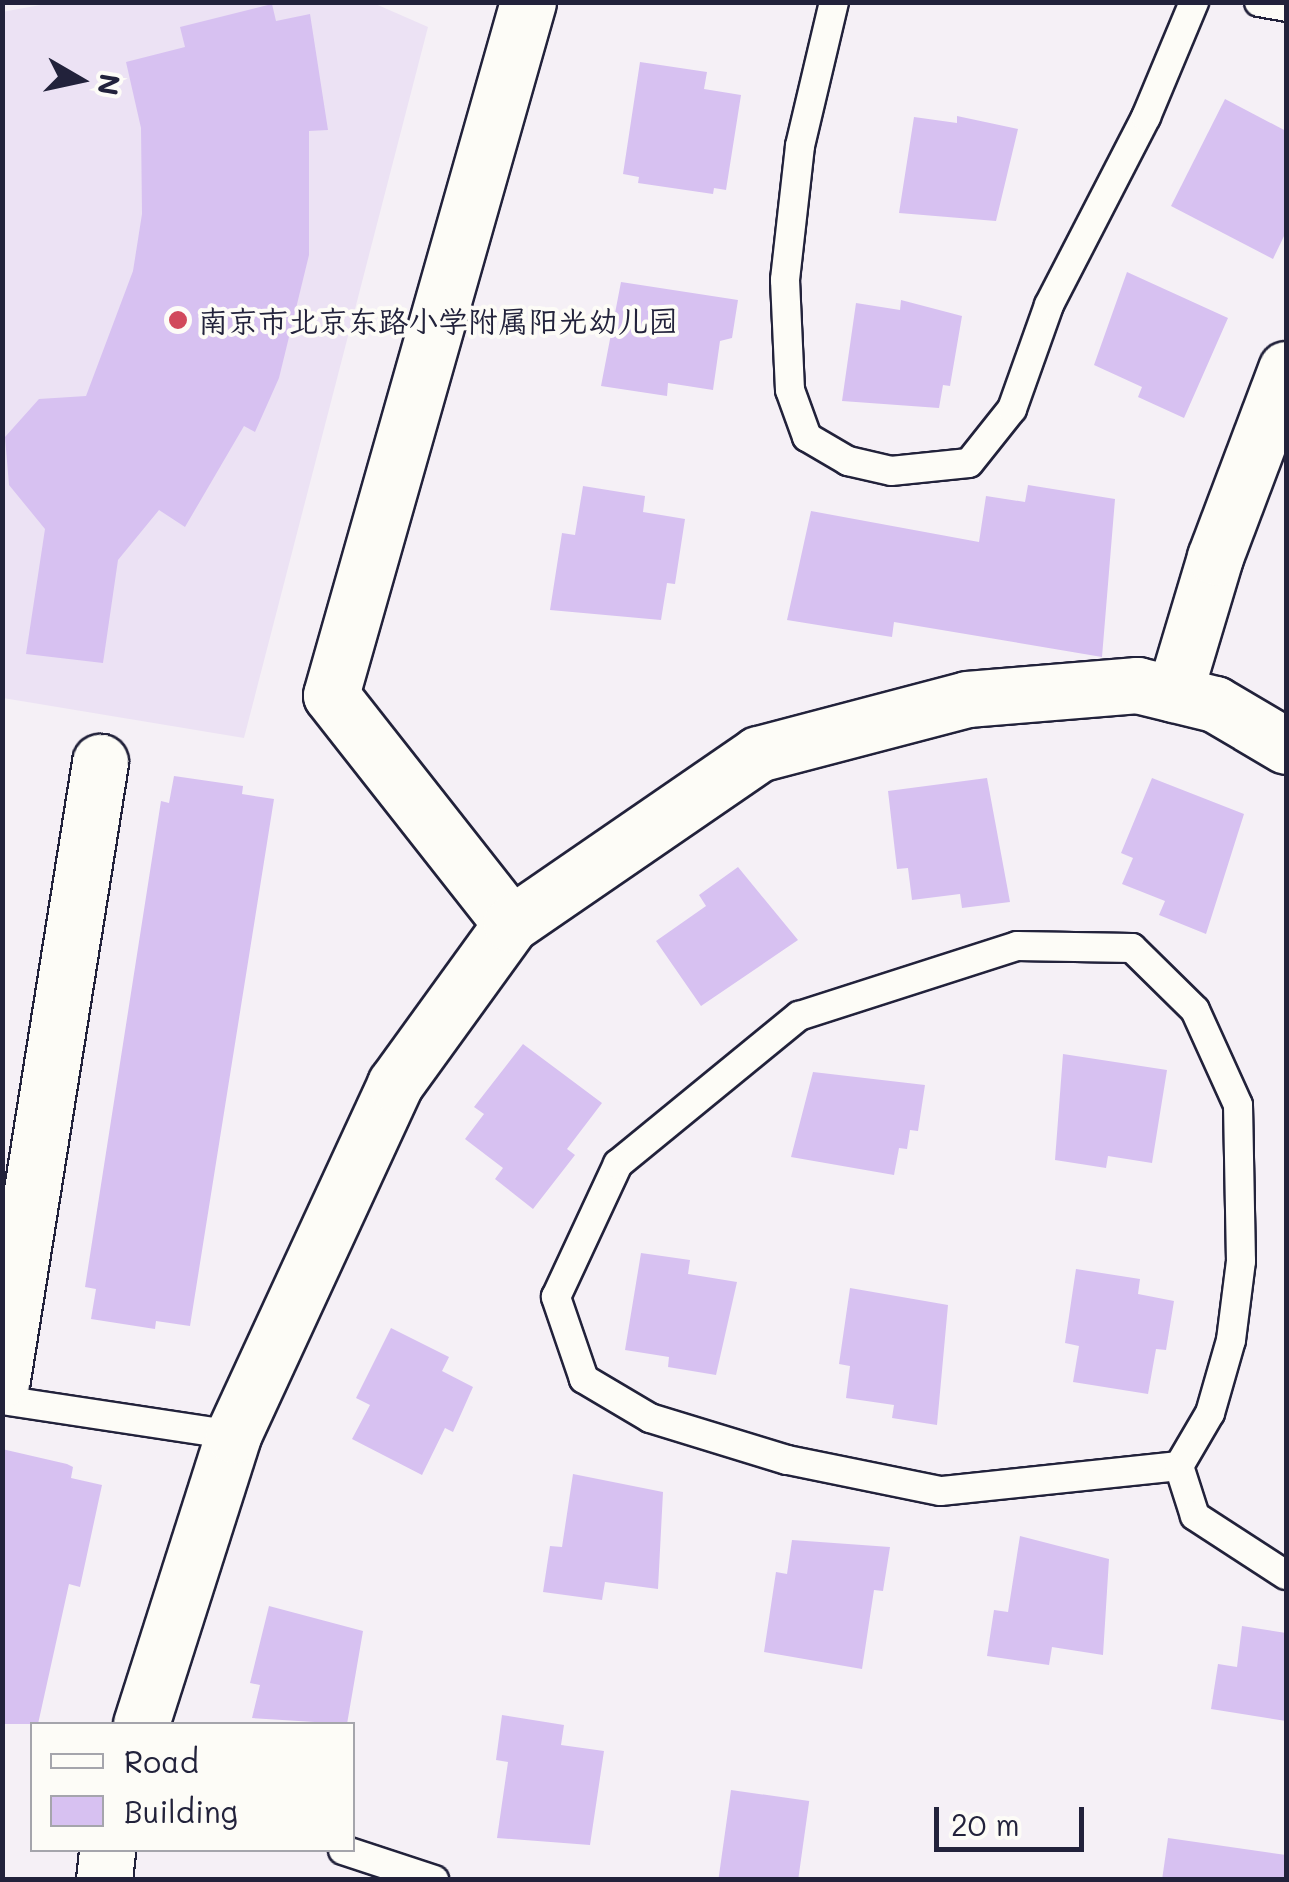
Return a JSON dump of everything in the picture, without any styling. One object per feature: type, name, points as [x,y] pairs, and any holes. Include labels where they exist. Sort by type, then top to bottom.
[{"type":"street","points":[[511,924],[331,695],[528,2]]},
{"type":"street","points":[[1174,694],[1215,557],[1286,369]]},
{"type":"street","points":[[142,1722],[233,1436],[395,1084],[511,924],[758,754],[967,699],[1137,685],[1214,704],[1286,746]]},
{"type":"street","points":[[2,1379],[100,762]]},
{"type":"street","points":[[104,1880],[108,1852]]},
{"type":"lane","points":[[834,2],[793,204],[785,280],[790,390],[807,437],[848,460],[891,471],[969,463],[1012,410],[1050,304],[1146,117],[1194,2]]},
{"type":"lane","points":[[1259,2],[1286,7]]},
{"type":"lane","points":[[1179,1466],[940,1491],[787,1460],[650,1418],[584,1380],[556,1296],[618,1164],[799,1016],[1017,946],[1132,948],[1196,1010],[1238,1105],[1242,1260],[1230,1340],[1210,1413],[1179,1466],[1195,1516],[1286,1575]]},
{"type":"lane","points":[[2,1400],[233,1436]]},
{"type":"lane","points":[[349,1852],[434,1880]]},
{"type":"shaded area","name":"南京市北京东路小学附属阳光幼儿园","points":[[57,2],[371,2],[428,27],[244,738],[3,698],[2,12]]},
{"type":"building","points":[[272,4],[276,21],[310,14],[328,130],[309,131],[309,255],[279,378],[255,432],[244,426],[185,527],[159,510],[118,560],[103,663],[26,654],[45,529],[9,485],[5,437],[39,399],[86,396],[133,271],[142,214],[141,128],[126,62],[185,47],[180,27]]},
{"type":"building","points":[[640,62],[707,72],[704,89],[741,95],[726,190],[714,188],[713,194],[638,183],[639,177],[623,174]]},
{"type":"building","points":[[1225,99],[1286,131],[1286,232],[1273,259],[1171,206]]},
{"type":"building","points":[[957,116],[1018,129],[996,221],[899,213],[914,117],[957,123]]},
{"type":"building","points":[[1127,272],[1228,318],[1184,418],[1138,397],[1142,387],[1094,365]]},
{"type":"building","points":[[621,282],[738,300],[732,338],[720,341],[713,390],[668,383],[667,396],[601,386]]},
{"type":"building","points":[[901,300],[962,316],[950,386],[943,385],[939,408],[842,401],[856,303],[900,310]]},
{"type":"building","points":[[1028,485],[1115,499],[1102,657],[894,622],[892,637],[787,620],[811,511],[979,542],[986,496],[1025,502]]},
{"type":"building","points":[[583,486],[645,496],[643,512],[685,519],[675,584],[667,583],[661,620],[550,610],[562,533],[575,535]]},
{"type":"building","points":[[174,776],[243,786],[242,794],[274,799],[190,1326],[156,1321],[155,1329],[91,1319],[96,1289],[85,1287],[161,801],[169,803]]},
{"type":"building","points":[[987,778],[1010,902],[962,908],[960,894],[912,900],[908,868],[897,869],[888,791]]},
{"type":"building","points":[[1152,778],[1244,814],[1206,934],[1159,915],[1165,901],[1122,884],[1133,858],[1121,853]]},
{"type":"building","points":[[738,867],[798,940],[701,1006],[656,941],[706,906],[699,895]]},
{"type":"building","points":[[523,1044],[602,1103],[567,1149],[575,1155],[533,1209],[495,1179],[503,1168],[465,1139],[484,1114],[474,1107]]},
{"type":"building","points":[[1063,1054],[1167,1070],[1152,1163],[1108,1156],[1106,1168],[1055,1160]]},
{"type":"building","points":[[813,1072],[925,1085],[918,1131],[910,1130],[907,1149],[899,1148],[894,1175],[791,1157]]},
{"type":"building","points":[[641,1253],[690,1260],[688,1274],[737,1282],[716,1375],[668,1367],[669,1357],[625,1350]]},
{"type":"building","points":[[1076,1269],[1140,1279],[1138,1294],[1174,1301],[1166,1350],[1156,1349],[1148,1394],[1073,1382],[1079,1346],[1065,1343]]},
{"type":"building","points":[[850,1288],[948,1305],[937,1425],[892,1418],[894,1405],[846,1398],[850,1366],[839,1364]]},
{"type":"building","points":[[391,1328],[449,1357],[442,1371],[473,1387],[453,1432],[445,1428],[422,1475],[352,1439],[370,1405],[356,1398]]},
{"type":"building","points":[[2,1449],[67,1464],[73,1467],[71,1478],[102,1485],[80,1587],[69,1584],[38,1722],[2,1724]]},
{"type":"building","points":[[573,1474],[663,1492],[658,1589],[605,1582],[602,1600],[543,1592],[550,1546],[562,1547]]},
{"type":"building","points":[[1020,1536],[1109,1559],[1103,1655],[1052,1647],[1049,1665],[987,1656],[994,1610],[1008,1612]]},
{"type":"building","points":[[792,1540],[890,1547],[883,1591],[874,1590],[862,1669],[764,1652],[776,1572],[787,1574]]},
{"type":"building","points":[[269,1606],[363,1631],[347,1722],[252,1718],[260,1685],[250,1683]]},
{"type":"building","points":[[1242,1626],[1286,1633],[1286,1721],[1211,1709],[1218,1664],[1237,1667]]},
{"type":"building","points":[[502,1715],[564,1725],[561,1745],[604,1751],[590,1845],[497,1838],[508,1762],[496,1760]]},
{"type":"building","points":[[731,1790],[809,1801],[798,1880],[718,1880]]},
{"type":"building","points":[[1168,1838],[1286,1855],[1286,1880],[1162,1880]]},
{"type":"place","name":"南京市北京东路小学附属阳光幼儿园","points":[[178,320]]}]
